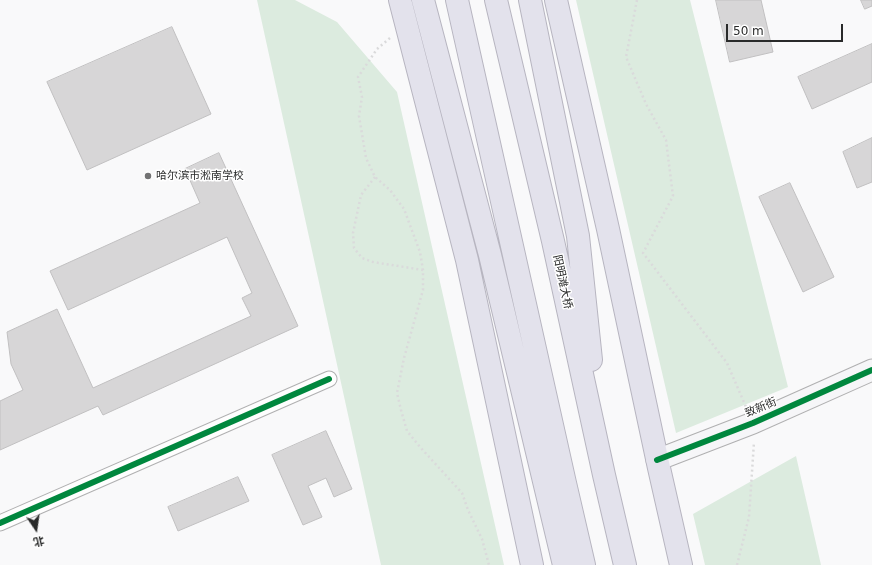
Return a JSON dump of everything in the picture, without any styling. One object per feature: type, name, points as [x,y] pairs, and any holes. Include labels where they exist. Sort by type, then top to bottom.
[{"type":"highway","points":[[400,0],[467,260],[532,565]]},
{"type":"highway","points":[[423,0],[490,255],[564,565]]},
{"type":"highway","points":[[458,0],[584,565]]},
{"type":"highway","name":"阳明滩大桥","points":[[496,0],[553,241],[625,565]]},
{"type":"highway","points":[[530,0],[578,236],[604,475]]},
{"type":"highway","points":[[556,0],[681,565]]},
{"type":"street","name":"致新街","points":[[754,427],[872,370]]},
{"type":"street","points":[[0,523],[329,379]]},
{"type":"street","name":"致新街","points":[[658,464],[872,379]]},
{"type":"path","points":[[637,0],[626,57],[646,104],[666,140],[673,196],[643,253],[727,364],[754,427],[749,517],[736,565]]},
{"type":"path","points":[[406,25],[377,49],[358,77],[362,97],[359,116],[366,158],[375,177],[390,190],[404,209],[420,252],[423,270],[423,290],[404,358],[397,394],[407,431],[462,493],[468,510],[482,539],[489,565]]},
{"type":"path","points":[[375,177],[361,195],[353,233],[354,248],[362,258],[373,262],[423,270]]},
{"type":"green space","points":[[257,0],[295,0],[337,22],[397,92],[504,565],[381,565]]},
{"type":"green space","points":[[576,0],[690,0],[788,387],[676,433]]},
{"type":"green space","points":[[796,456],[821,565],[705,565],[693,514]]},
{"type":"building","points":[[716,0],[761,0],[773,52],[730,62]]},
{"type":"building","points":[[861,0],[872,0],[872,6],[865,9]]},
{"type":"building","points":[[172,27],[211,114],[87,170],[47,82]]},
{"type":"building","points":[[872,44],[872,82],[812,109],[798,77]]},
{"type":"building","points":[[872,138],[872,182],[857,188],[843,152]]},
{"type":"building","points":[[219,153],[298,326],[103,415],[98,406],[0,450],[0,401],[23,390],[11,364],[7,332],[57,309],[93,388],[251,316],[242,298],[252,293],[227,237],[68,310],[50,271],[200,203],[185,169]]},
{"type":"building","points":[[790,183],[834,277],[803,292],[759,197]]},
{"type":"building","points":[[326,431],[352,489],[334,497],[326,478],[308,486],[322,517],[303,525],[272,455]]},
{"type":"building","points":[[238,477],[249,501],[178,531],[168,507]]},
{"type":"cycle path","points":[[657,460],[753,423],[872,370]]},
{"type":"cycle path","points":[[0,523],[329,379]]},
{"type":"place","name":"哈尔滨市淞南学校","points":[[148,176]]}]
